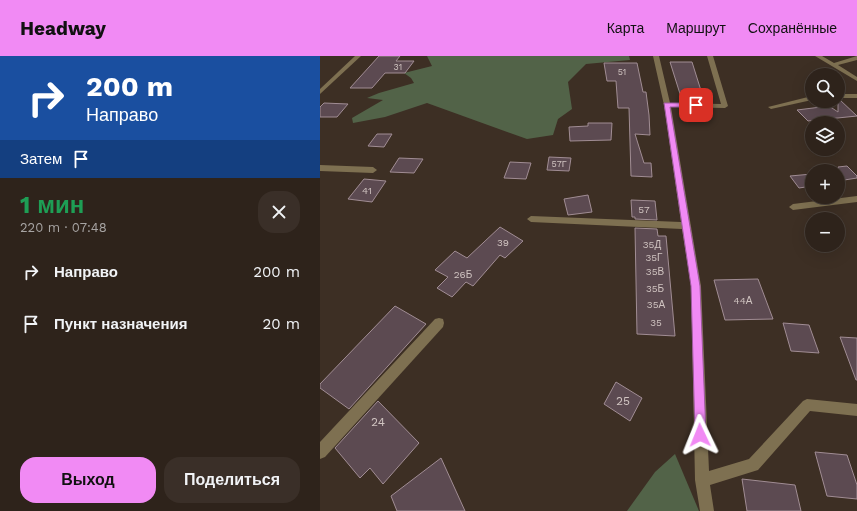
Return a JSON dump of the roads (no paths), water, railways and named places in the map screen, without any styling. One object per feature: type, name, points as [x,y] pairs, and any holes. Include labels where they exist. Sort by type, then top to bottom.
[{"type":"street","points":[[320,92],[358,56]]},
{"type":"street","points":[[656,56],[666,105],[696,286],[702,480],[707,511]]},
{"type":"street","points":[[666,105],[725,106],[710,56]]},
{"type":"street","points":[[818,56],[857,78]]},
{"type":"street","points":[[833,64],[857,58]]},
{"type":"street","points":[[845,96],[857,96]]},
{"type":"street","points":[[771,107],[805,100]]},
{"type":"street","points":[[320,168],[373,170]]},
{"type":"street","points":[[793,207],[857,198]]},
{"type":"street","points":[[531,219],[686,226]]},
{"type":"street","points":[[320,452],[439,323]]},
{"type":"street","points":[[702,480],[753,466],[807,405],[857,410]]}]
